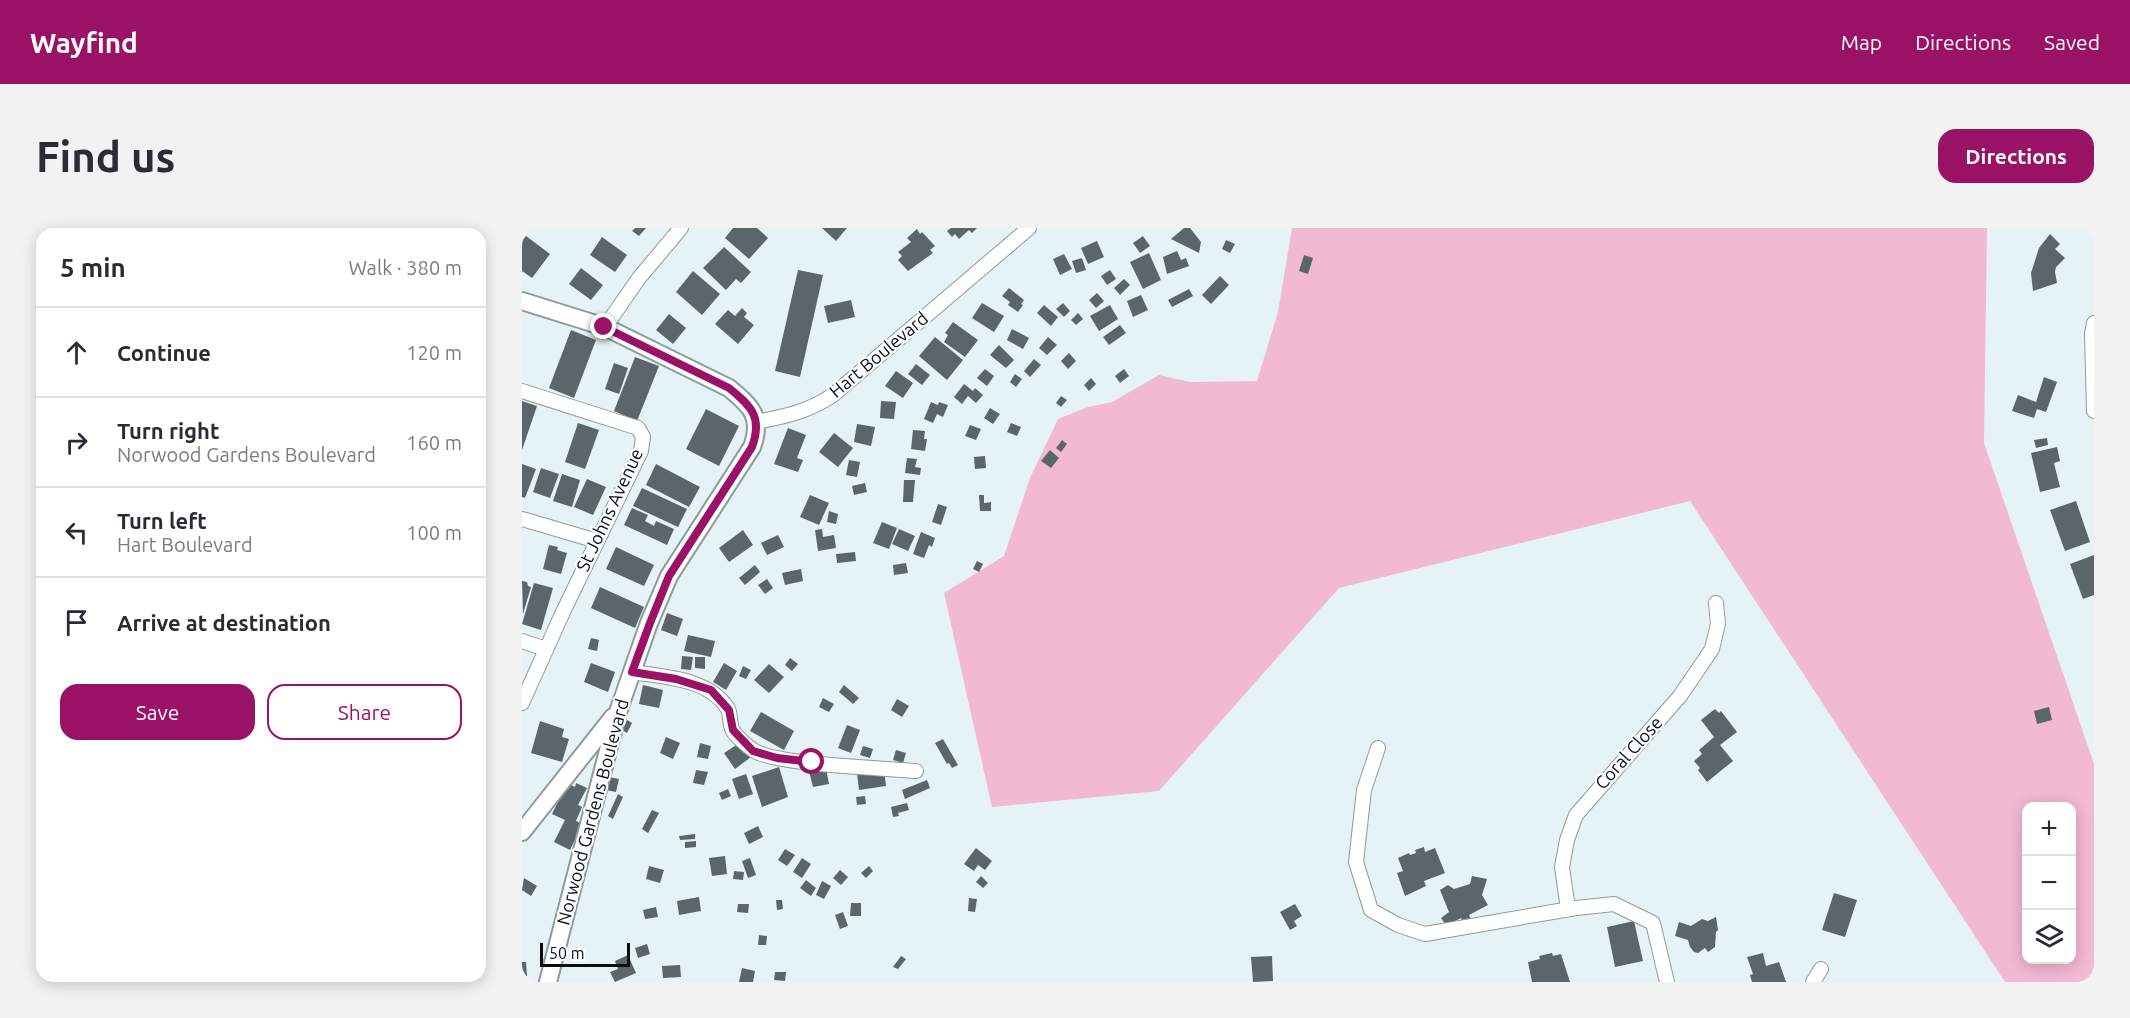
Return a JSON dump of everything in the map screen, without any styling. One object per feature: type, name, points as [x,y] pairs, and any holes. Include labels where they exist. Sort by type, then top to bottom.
[{"type":"street","points":[[604,327],[639,278],[681,228]]},
{"type":"street","name":"Hart Boulevard","points":[[757,422],[798,413],[817,406],[833,395],[1029,228]]},
{"type":"street","points":[[522,301],[604,327],[729,388],[744,400],[752,410],[757,422]]},
{"type":"street","points":[[2094,323],[2092,334],[2094,411]]},
{"type":"street","name":"St Johns Avenue","points":[[522,392],[638,429],[643,438],[641,452],[522,703]]},
{"type":"street","name":"Norwood Gardens Boulevard","points":[[549,982],[618,712],[650,623],[669,576],[752,447],[757,422]]},
{"type":"street","points":[[522,519],[597,541]]},
{"type":"street","name":"Coral Close","points":[[1568,909],[1562,867],[1567,840],[1576,815],[1680,696],[1712,649],[1718,624],[1716,603]]},
{"type":"street","points":[[522,641],[546,649]]},
{"type":"street","points":[[632,672],[676,679],[711,690],[729,710],[733,730],[753,751],[777,758],[916,771]]},
{"type":"street","points":[[522,832],[618,712]]},
{"type":"street","points":[[1378,748],[1364,790],[1356,862],[1371,910],[1398,925],[1425,934],[1614,903],[1653,923],[1667,982]]},
{"type":"street","points":[[1813,982],[1821,969]]},
{"type":"shaded area","points":[[1292,228],[1987,228],[1984,443],[2094,764],[2094,982],[2005,982],[1690,501],[1339,588],[1159,791],[992,807],[944,593],[1004,556],[1030,478],[1058,419],[1088,407],[1112,402],[1159,375],[1190,382],[1257,381],[1278,312]]},
{"type":"building","points":[[635,228],[646,228],[639,236],[632,231]]},
{"type":"building","points":[[733,228],[757,228],[768,238],[749,259],[725,238]]},
{"type":"building","points":[[822,228],[847,228],[836,241]]},
{"type":"building","points":[[951,228],[977,228],[972,233],[969,230],[959,239],[955,234],[952,237],[947,231]]},
{"type":"building","points":[[1184,228],[1190,228],[1201,242],[1199,253],[1171,239]]},
{"type":"building","points":[[917,229],[935,246],[930,250],[933,253],[908,271],[898,260],[902,256],[898,252],[911,242],[907,238]]},
{"type":"building","points":[[2050,234],[2060,244],[2055,249],[2065,258],[2056,267],[2057,283],[2033,291],[2031,273],[2039,248]]},
{"type":"building","points":[[526,236],[550,254],[532,278],[522,271],[522,241]]},
{"type":"building","points":[[1143,236],[1150,246],[1140,253],[1133,243]]},
{"type":"building","points":[[602,237],[627,255],[615,272],[590,255]]},
{"type":"building","points":[[1226,240],[1235,244],[1230,253],[1222,249]]},
{"type":"building","points":[[1097,241],[1104,257],[1088,264],[1081,248]]},
{"type":"building","points":[[724,247],[751,272],[741,283],[736,279],[726,290],[703,268]]},
{"type":"building","points":[[1177,251],[1181,260],[1186,258],[1189,266],[1167,274],[1163,257]]},
{"type":"building","points":[[1149,253],[1161,280],[1143,289],[1130,262]]},
{"type":"building","points":[[1064,254],[1072,269],[1060,275],[1053,259]]},
{"type":"building","points":[[1304,255],[1313,258],[1308,274],[1299,271]]},
{"type":"building","points":[[1082,258],[1086,270],[1076,273],[1072,261]]},
{"type":"building","points":[[581,268],[603,285],[591,300],[569,284]]},
{"type":"building","points":[[798,270],[823,275],[800,377],[775,371]]},
{"type":"building","points":[[1110,270],[1116,279],[1107,285],[1101,276]]},
{"type":"building","points":[[693,271],[720,294],[702,315],[676,292]]},
{"type":"building","points":[[1220,276],[1229,285],[1211,304],[1202,295]]},
{"type":"building","points":[[1124,279],[1130,285],[1120,295],[1114,288]]},
{"type":"building","points":[[1009,288],[1024,300],[1018,312],[1008,305],[1010,302],[1002,296]]},
{"type":"building","points":[[1189,289],[1193,296],[1172,307],[1168,300]]},
{"type":"building","points":[[1097,293],[1104,301],[1096,308],[1089,300]]},
{"type":"building","points":[[1141,295],[1148,310],[1133,317],[1127,301]]},
{"type":"building","points":[[851,300],[855,317],[828,323],[824,306]]},
{"type":"building","points":[[982,303],[1004,316],[994,332],[972,318]]},
{"type":"building","points":[[1063,303],[1070,311],[1064,317],[1056,309]]},
{"type":"building","points":[[1044,305],[1058,317],[1051,326],[1037,313]]},
{"type":"building","points":[[1110,305],[1118,319],[1099,331],[1090,316]]},
{"type":"building","points":[[742,308],[747,313],[744,317],[754,325],[738,344],[715,324],[728,310],[735,316]]},
{"type":"building","points":[[1078,313],[1083,319],[1076,325],[1071,320]]},
{"type":"building","points":[[669,314],[686,328],[673,344],[656,330]]},
{"type":"building","points":[[953,322],[978,340],[965,357],[944,342],[948,335],[945,333]]},
{"type":"building","points":[[1120,325],[1126,333],[1109,345],[1103,337]]},
{"type":"building","points":[[1012,329],[1029,338],[1023,349],[1007,340]]},
{"type":"building","points":[[571,330],[596,340],[574,398],[549,388]]},
{"type":"building","points":[[935,337],[963,360],[947,380],[919,356]]},
{"type":"building","points":[[1048,337],[1057,345],[1047,355],[1039,348]]},
{"type":"building","points":[[999,345],[1014,360],[1006,368],[990,355]]},
{"type":"building","points":[[1069,353],[1076,361],[1068,369],[1061,361]]},
{"type":"building","points":[[635,357],[659,366],[637,421],[614,411]]},
{"type":"building","points":[[1034,359],[1041,365],[1030,377],[1024,371]]},
{"type":"building","points":[[614,363],[628,368],[619,394],[605,389]]},
{"type":"building","points":[[916,364],[930,375],[922,385],[908,374]]},
{"type":"building","points":[[985,369],[994,376],[987,386],[977,378]]},
{"type":"building","points":[[1124,369],[1129,376],[1120,383],[1115,376]]},
{"type":"building","points":[[896,371],[913,383],[903,398],[885,386]]},
{"type":"building","points":[[1015,374],[1022,379],[1016,387],[1010,382]]},
{"type":"building","points":[[2044,377],[2057,382],[2046,412],[2037,409],[2034,418],[2012,411],[2018,395],[2036,402]]},
{"type":"building","points":[[1091,378],[1096,384],[1089,391],[1084,385]]},
{"type":"building","points":[[964,384],[973,391],[975,388],[983,395],[976,403],[968,396],[962,404],[954,397]]},
{"type":"building","points":[[1061,396],[1067,400],[1061,407],[1056,403]]},
{"type":"building","points":[[522,401],[537,406],[522,450]]},
{"type":"building","points":[[881,401],[896,402],[894,419],[880,418]]},
{"type":"building","points":[[931,402],[948,405],[943,417],[937,414],[933,423],[924,419]]},
{"type":"building","points":[[990,408],[1000,414],[993,424],[984,418]]},
{"type":"building","points":[[706,409],[739,426],[719,466],[686,449]]},
{"type":"building","points":[[578,423],[599,430],[585,469],[565,462]]},
{"type":"building","points":[[1011,423],[1021,427],[1017,436],[1007,432]]},
{"type":"building","points":[[857,424],[875,427],[871,446],[854,442]]},
{"type":"building","points":[[970,425],[981,429],[976,440],[965,436]]},
{"type":"building","points":[[788,428],[806,435],[797,458],[803,460],[798,472],[774,464]]},
{"type":"building","points":[[913,430],[925,431],[924,439],[927,439],[925,451],[911,449]]},
{"type":"building","points":[[834,433],[853,448],[838,467],[819,452]]},
{"type":"building","points":[[2047,438],[2048,445],[2036,448],[2034,440]]},
{"type":"building","points":[[1062,440],[1067,444],[1061,452],[1056,448]]},
{"type":"building","points":[[2057,447],[2060,461],[2054,463],[2060,487],[2040,492],[2031,453]]},
{"type":"building","points":[[1050,450],[1059,458],[1051,468],[1041,461]]},
{"type":"building","points":[[985,456],[986,468],[975,469],[974,457]]},
{"type":"building","points":[[907,458],[917,459],[915,467],[921,468],[920,475],[905,473]]},
{"type":"building","points":[[849,460],[860,462],[857,477],[846,475]]},
{"type":"building","points":[[522,464],[536,469],[525,498],[522,497]]},
{"type":"building","points":[[656,464],[700,487],[689,507],[646,485]]},
{"type":"building","points":[[541,468],[559,474],[550,498],[533,492]]},
{"type":"building","points":[[562,474],[580,480],[572,507],[553,501]]},
{"type":"building","points":[[587,479],[606,487],[593,515],[574,507]]},
{"type":"building","points":[[904,480],[915,480],[913,502],[903,502]]},
{"type":"building","points":[[865,483],[867,492],[854,495],[852,486]]},
{"type":"building","points":[[642,488],[687,509],[678,527],[633,506]]},
{"type":"building","points":[[810,495],[829,503],[819,525],[800,517]]},
{"type":"building","points":[[979,495],[984,495],[984,503],[991,502],[991,511],[980,511]]},
{"type":"building","points":[[2076,501],[2090,542],[2065,551],[2050,510]]},
{"type":"building","points":[[938,504],[947,507],[941,525],[932,522]]},
{"type":"building","points":[[632,508],[648,515],[645,521],[654,526],[656,521],[674,529],[667,545],[624,525]]},
{"type":"building","points":[[829,511],[838,514],[836,524],[827,522]]},
{"type":"building","points":[[882,522],[897,528],[889,549],[873,543]]},
{"type":"building","points":[[822,529],[823,537],[834,535],[836,548],[818,551],[815,530]]},
{"type":"building","points":[[899,529],[915,536],[908,551],[892,544]]},
{"type":"building","points":[[743,530],[753,545],[729,562],[719,548]]},
{"type":"building","points":[[921,532],[935,538],[932,547],[929,545],[924,558],[913,554]]},
{"type":"building","points":[[778,535],[784,547],[767,555],[761,543]]},
{"type":"building","points":[[549,545],[558,547],[557,550],[567,553],[561,574],[543,569]]},
{"type":"building","points":[[616,547],[654,565],[644,586],[606,569]]},
{"type":"building","points":[[855,552],[856,561],[837,563],[836,554]]},
{"type":"building","points":[[2094,555],[2094,595],[2083,599],[2070,564]]},
{"type":"building","points":[[977,561],[983,564],[979,572],[973,569]]},
{"type":"building","points":[[906,563],[908,573],[894,575],[893,565]]},
{"type":"building","points":[[755,565],[760,572],[745,585],[739,578]]},
{"type":"building","points":[[801,569],[803,581],[785,585],[782,573]]},
{"type":"building","points":[[767,579],[773,588],[765,594],[758,585]]},
{"type":"building","points":[[522,581],[527,582],[531,587],[523,614]]},
{"type":"building","points":[[534,583],[553,588],[541,630],[522,624]]},
{"type":"building","points":[[600,587],[644,607],[635,628],[591,608]]},
{"type":"building","points":[[667,613],[683,619],[677,636],[661,630]]},
{"type":"building","points":[[688,635],[715,641],[711,657],[684,651]]},
{"type":"building","points":[[591,638],[599,640],[597,651],[588,649]]},
{"type":"building","points":[[682,656],[693,657],[691,670],[681,669]]},
{"type":"building","points":[[695,657],[705,657],[705,669],[695,668]]},
{"type":"building","points":[[790,658],[798,664],[792,671],[785,665]]},
{"type":"building","points":[[591,663],[615,672],[608,692],[584,682]]},
{"type":"building","points":[[724,663],[737,671],[726,690],[713,682]]},
{"type":"building","points":[[769,664],[784,677],[769,693],[754,680]]},
{"type":"building","points":[[743,666],[751,670],[746,679],[739,676]]},
{"type":"building","points":[[643,685],[663,690],[659,708],[639,704]]},
{"type":"building","points":[[844,685],[859,698],[853,704],[839,692]]},
{"type":"building","points":[[823,698],[834,704],[829,712],[819,707]]},
{"type":"building","points":[[897,699],[909,706],[902,717],[891,710]]},
{"type":"building","points":[[2049,707],[2052,720],[2037,724],[2034,711]]},
{"type":"building","points":[[1715,709],[1719,713],[1721,711],[1737,732],[1720,745],[1733,761],[1707,782],[1694,761],[1702,754],[1699,750],[1714,737],[1701,720]]},
{"type":"building","points":[[761,712],[794,731],[784,750],[750,731]]},
{"type":"building","points":[[627,720],[632,723],[627,733],[622,730]]},
{"type":"building","points":[[540,721],[564,729],[562,737],[569,739],[562,762],[531,753]]},
{"type":"building","points":[[847,725],[860,730],[851,753],[838,748]]},
{"type":"building","points":[[666,737],[680,743],[673,759],[660,753]]},
{"type":"building","points":[[943,739],[958,765],[952,768],[949,763],[947,764],[935,743]]},
{"type":"building","points":[[741,742],[751,757],[735,769],[724,753]]},
{"type":"building","points":[[700,743],[711,746],[708,759],[697,757]]},
{"type":"building","points":[[863,746],[873,749],[870,758],[860,755]]},
{"type":"building","points":[[896,750],[906,753],[903,763],[893,760]]},
{"type":"building","points":[[779,767],[788,797],[762,807],[752,776]]},
{"type":"building","points":[[826,768],[829,784],[813,787],[809,771]]},
{"type":"building","points":[[884,769],[886,786],[859,790],[857,773]]},
{"type":"building","points":[[696,770],[708,772],[704,785],[693,783]]},
{"type":"building","points":[[746,774],[753,794],[739,799],[732,779]]},
{"type":"building","points":[[609,777],[619,779],[616,792],[606,790]]},
{"type":"building","points":[[927,780],[930,788],[905,799],[902,790]]},
{"type":"building","points":[[567,783],[575,787],[576,783],[587,788],[578,805],[582,807],[576,821],[583,824],[570,850],[554,842],[565,820],[552,814]]},
{"type":"building","points":[[728,789],[731,796],[722,800],[719,793]]},
{"type":"building","points":[[618,794],[623,797],[613,819],[608,816]]},
{"type":"building","points":[[865,796],[866,804],[857,805],[856,797]]},
{"type":"building","points":[[907,803],[909,810],[893,817],[891,807]]},
{"type":"building","points":[[652,810],[659,813],[648,833],[642,829]]},
{"type":"building","points":[[758,826],[763,837],[749,844],[744,833]]},
{"type":"building","points":[[695,834],[695,839],[680,840],[679,836]]},
{"type":"building","points":[[696,841],[696,847],[685,848],[685,842]]},
{"type":"building","points":[[1424,847],[1425,852],[1435,848],[1445,873],[1424,881],[1426,886],[1405,896],[1397,873],[1403,871],[1398,858],[1409,853],[1410,855],[1416,853],[1415,850]]},
{"type":"building","points":[[976,848],[992,861],[985,870],[978,865],[974,871],[964,864]]},
{"type":"building","points":[[785,849],[795,855],[787,866],[778,860]]},
{"type":"building","points":[[725,856],[727,874],[712,876],[709,858]]},
{"type":"building","points":[[750,858],[756,875],[748,878],[742,861]]},
{"type":"building","points":[[802,858],[811,864],[802,878],[793,872]]},
{"type":"building","points":[[649,866],[664,870],[660,883],[646,879]]},
{"type":"building","points":[[869,866],[873,871],[866,878],[861,873]]},
{"type":"building","points":[[840,870],[848,877],[841,885],[833,878]]},
{"type":"building","points":[[734,871],[744,872],[743,880],[733,879]]},
{"type":"building","points":[[981,876],[988,883],[983,888],[976,882]]},
{"type":"building","points":[[1472,876],[1487,879],[1482,895],[1488,905],[1469,915],[1472,921],[1464,925],[1461,918],[1448,928],[1441,918],[1449,912],[1440,890],[1448,885],[1454,889],[1470,884]]},
{"type":"building","points":[[524,878],[537,886],[531,896],[522,890]]},
{"type":"building","points":[[806,880],[816,888],[811,896],[800,888]]},
{"type":"building","points":[[822,881],[831,886],[824,899],[816,895]]},
{"type":"building","points":[[1834,893],[1857,900],[1845,937],[1822,930]]},
{"type":"building","points":[[699,897],[701,911],[679,915],[677,901]]},
{"type":"building","points":[[969,898],[977,899],[975,912],[968,911]]},
{"type":"building","points":[[776,900],[782,900],[783,909],[777,910]]},
{"type":"building","points":[[851,903],[861,903],[861,916],[850,916]]},
{"type":"building","points":[[738,904],[749,904],[748,913],[737,912]]},
{"type":"building","points":[[1295,904],[1302,916],[1294,921],[1297,926],[1290,930],[1280,912]]},
{"type":"building","points":[[656,907],[658,917],[645,919],[643,910]]},
{"type":"building","points":[[843,912],[848,926],[840,929],[835,915]]},
{"type":"building","points":[[1716,917],[1718,930],[1715,947],[1708,952],[1705,948],[1698,953],[1694,952],[1688,940],[1675,936],[1679,922],[1691,926],[1702,919],[1708,921]]},
{"type":"building","points":[[1634,921],[1643,961],[1615,967],[1607,927]]},
{"type":"building","points":[[759,935],[767,936],[766,945],[758,945]]},
{"type":"building","points":[[647,944],[650,954],[638,958],[635,948]]},
{"type":"building","points":[[1552,953],[1553,956],[1561,954],[1570,982],[1532,982],[1528,962]]},
{"type":"building","points":[[1763,953],[1766,966],[1779,962],[1786,982],[1752,982],[1750,975],[1753,974],[1747,957]]},
{"type":"building","points":[[628,955],[636,973],[615,982],[610,972],[618,969],[615,961]]},
{"type":"building","points":[[901,956],[906,959],[898,969],[893,967]]},
{"type":"building","points":[[1272,956],[1273,981],[1253,982],[1251,957]]},
{"type":"building","points":[[522,962],[526,962],[527,976],[522,976]]},
{"type":"building","points":[[680,965],[681,977],[663,978],[662,966]]},
{"type":"building","points":[[742,968],[755,971],[753,982],[739,982]]},
{"type":"building","points":[[775,972],[786,972],[785,981],[774,980]]},
{"type":"route","points":[[604,327],[729,388],[744,400],[752,410],[757,422],[752,447],[669,576],[632,672],[676,679],[711,690],[729,710],[733,730],[753,751],[777,758],[812,762]]}]
